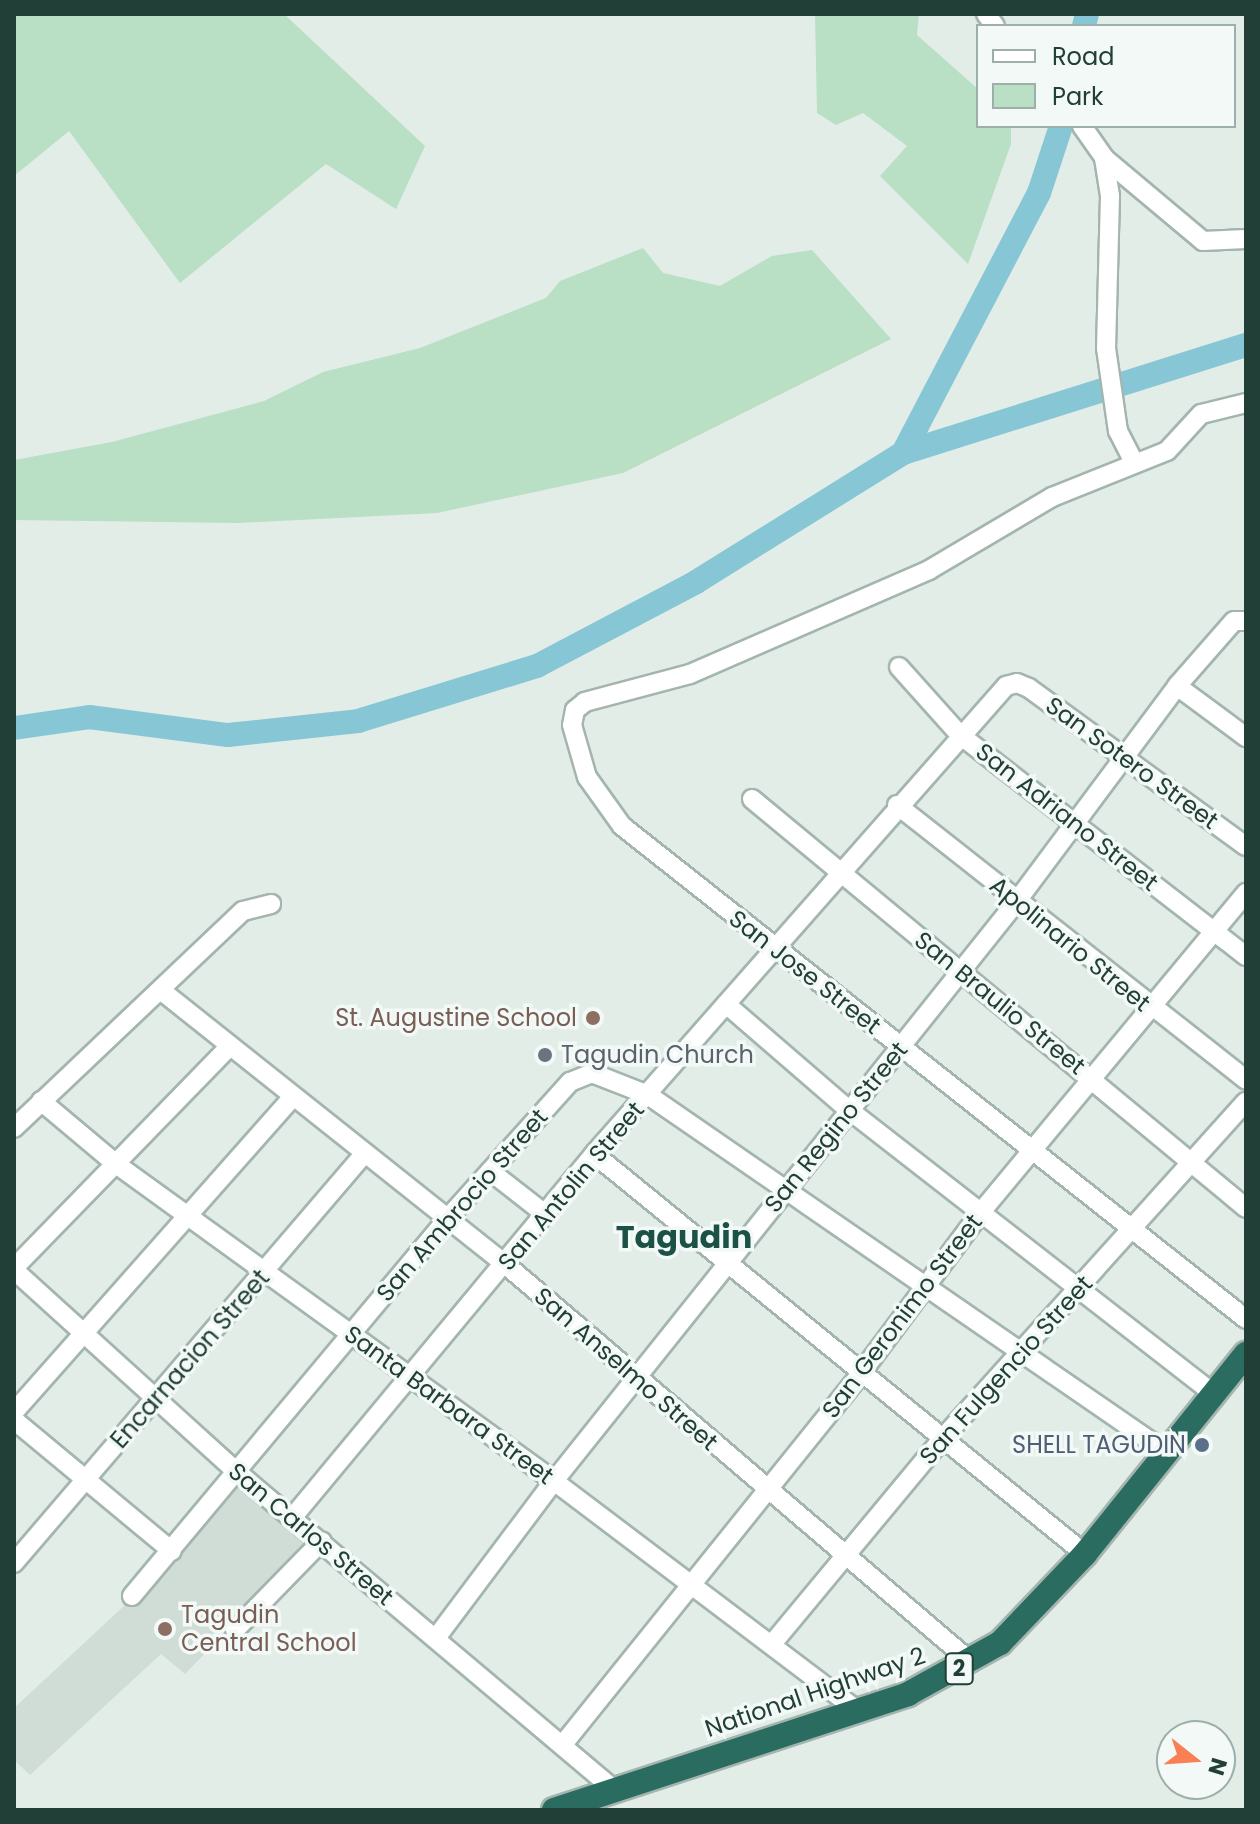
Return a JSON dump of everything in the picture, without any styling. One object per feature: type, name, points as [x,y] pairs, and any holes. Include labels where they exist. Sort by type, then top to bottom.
[{"type":"highway","name":"National Highway 2","points":[[554,1810],[908,1694],[971,1662],[1028,1619],[1085,1554],[1246,1354]]},
{"type":"street","points":[[1083,128],[1104,158],[1203,241],[1224,244],[1246,239]]},
{"type":"street","points":[[1104,158],[1110,196],[1106,348],[1118,431],[1134,462],[1167,451],[1201,414],[1246,403]]},
{"type":"street","name":"San Jose Street","points":[[1134,462],[1052,497],[929,570],[690,674],[580,706],[572,725],[587,777],[604,807],[773,947],[1034,1147],[1130,1229],[1246,1319]]},
{"type":"street","name":"San Regino Street","points":[[436,1638],[554,1481],[1017,901],[1177,686],[1242,620]]},
{"type":"street","name":"San Adriano Street","points":[[899,667],[960,735],[1246,956]]},
{"type":"street","name":"San Antolin Street","points":[[292,1518],[594,1154],[773,947],[960,735],[1006,686],[1017,683]]},
{"type":"street","name":"San Sotero Street","points":[[1017,683],[1246,846]]},
{"type":"street","points":[[1177,686],[1246,737]]},
{"type":"street","name":"San Braulio Street","points":[[752,799],[1246,1208]]},
{"type":"street","name":"Apolinario Street","points":[[897,805],[1152,1009],[1246,1080]]},
{"type":"street","name":"San Geronimo Street","points":[[564,1743],[861,1373],[981,1212],[1246,893]]},
{"type":"street","points":[[14,1128],[163,992],[243,911],[271,904]]},
{"type":"street","name":"San Anselmo Street","points":[[163,992],[505,1264],[635,1380],[848,1553],[971,1662]]},
{"type":"street","points":[[726,1004],[849,1110],[1077,1291],[1213,1393]]},
{"type":"street","points":[[14,1269],[229,1047]]},
{"type":"street","name":"San Ambrocio Street","points":[[132,1596],[448,1218],[580,1076],[605,1077],[648,1095]]},
{"type":"street","points":[[648,1095],[784,1192],[1022,1351],[1166,1452]]},
{"type":"street","points":[[14,1412],[293,1097]]},
{"type":"street","name":"Santa Barbara Street","points":[[41,1101],[116,1164],[554,1481],[857,1710]]},
{"type":"street","name":"San Fulgencio Street","points":[[772,1644],[943,1438],[1246,1102]]},
{"type":"street","name":"Encarnacion Street","points":[[14,1563],[364,1154]]},
{"type":"street","points":[[594,1154],[1085,1554]]},
{"type":"street","points":[[490,1171],[545,1214]]},
{"type":"street","name":"San Carlos Street","points":[[14,1269],[82,1336],[237,1472],[564,1743],[614,1789]]},
{"type":"street","points":[[14,1420],[172,1551]]},
{"type":"street","points":[[235,1630],[322,1541]]},
{"type":"shaded area","name":"Tagudin Central School","points":[[239,1480],[313,1542],[185,1674],[161,1654],[30,1775],[14,1760],[14,1708],[125,1605]]},
{"type":"green space","points":[[14,14],[284,14],[425,146],[396,209],[326,164],[180,283],[69,131],[14,176]]},
{"type":"green space","points":[[815,14],[919,14],[917,35],[976,87],[976,128],[1011,128],[1011,144],[968,264],[880,176],[907,146],[863,113],[836,125],[817,113]]},
{"type":"green space","points":[[643,248],[663,273],[720,286],[772,256],[812,250],[891,339],[623,473],[437,513],[238,523],[14,520],[14,460],[112,442],[264,401],[323,372],[420,348],[546,298],[560,281]]},
{"type":"waterway","points":[[1084,24],[1087,14]]},
{"type":"waterway","points":[[903,453],[1039,193],[1060,128]]},
{"type":"waterway","points":[[14,728],[89,717],[228,735],[358,721],[537,666],[696,582],[903,453],[1246,345]]},
{"type":"place","name":"St. Augustine School","points":[[593,1018]]},
{"type":"place","name":"Tagudin Church","points":[[545,1055]]},
{"type":"place","name":"SHELL TAGUDIN","points":[[1202,1445]]},
{"type":"place","name":"Tagudin Central School","points":[[165,1629]]},
{"type":"district","name":"Tagudin","points":[[684,1237]]}]
